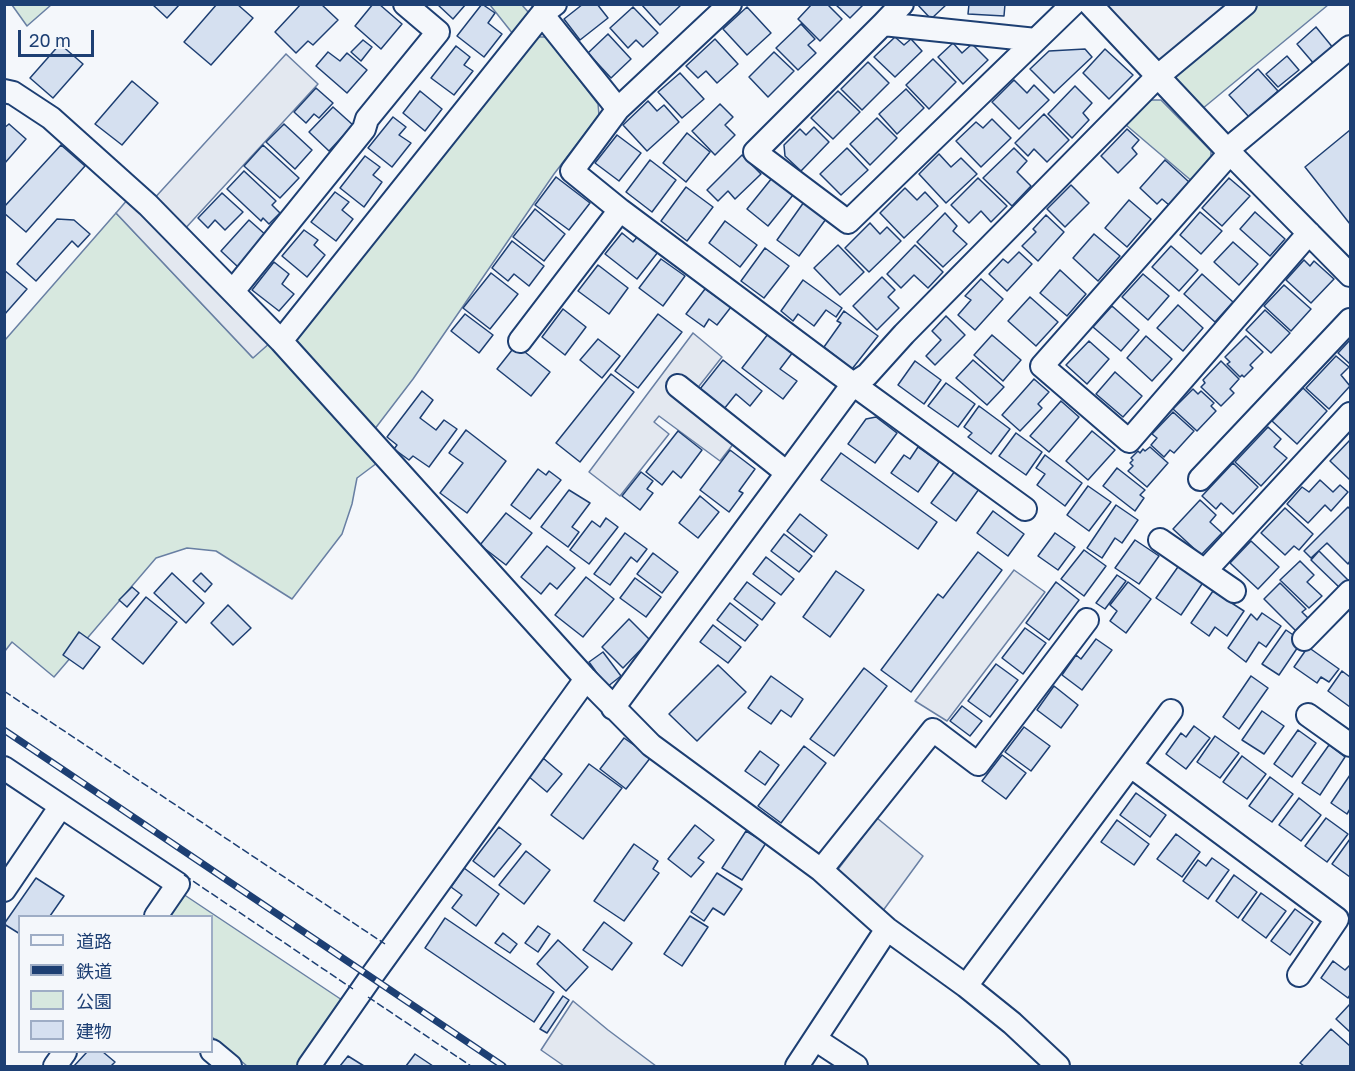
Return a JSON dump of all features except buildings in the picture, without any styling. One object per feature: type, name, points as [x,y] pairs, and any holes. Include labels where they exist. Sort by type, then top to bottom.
[{"type":"street","points":[[233,291],[364,129],[367,119],[438,32],[405,4]]},
{"type":"street","points":[[730,4],[618,109],[572,171],[620,210],[853,384],[1025,509]]},
{"type":"street","points":[[902,4],[755,152],[848,222],[1073,4]]},
{"type":"street","points":[[1090,4],[1157,77],[1350,275]]},
{"type":"street","points":[[613,708],[853,384],[867,375],[904,334],[1157,77],[1245,4]]},
{"type":"street","points":[[281,341],[548,9],[618,109]]},
{"type":"street","points":[[883,24],[1036,40]]},
{"type":"street","points":[[1309,233],[1129,441],[1042,366],[1229,152],[1350,47]]},
{"type":"street","points":[[4,91],[13,93],[51,118],[148,205],[281,341],[586,679],[651,745],[821,870],[887,929],[966,986],[1012,1023],[1058,1066]]},
{"type":"street","points":[[520,340],[620,210]]},
{"type":"street","points":[[1200,479],[1350,320]]},
{"type":"street","points":[[678,386],[787,473]]},
{"type":"street","points":[[1205,571],[1350,414]]},
{"type":"street","points":[[1160,540],[1234,591]]},
{"type":"street","points":[[1304,639],[1347,601]]},
{"type":"street","points":[[821,870],[933,730],[978,764],[1087,620]]},
{"type":"street","points":[[309,1066],[586,679]]},
{"type":"street","points":[[966,986],[1171,711]]},
{"type":"street","points":[[1308,716],[1350,746]]},
{"type":"street","points":[[1131,766],[1337,919],[1299,975]]},
{"type":"street","points":[[4,768],[178,884],[157,915]]},
{"type":"street","points":[[4,890],[61,806]]},
{"type":"street","points":[[797,1066],[887,929]]},
{"type":"street","points":[[815,1039],[856,1066]]},
{"type":"street","points":[[213,1052],[230,1066]]},
{"type":"street","points":[[55,1066],[64,1053]]},
{"type":"green space","points":[[12,5],[51,5],[27,26]]},
{"type":"green space","points":[[490,5],[522,5],[529,13],[513,34]]},
{"type":"green space","points":[[1251,5],[1328,5],[1202,109],[1169,74]]},
{"type":"green space","points":[[535,37],[546,37],[598,104],[599,115],[554,174],[413,379],[374,430],[298,350],[297,339]]},
{"type":"green space","points":[[1151,100],[1161,100],[1211,151],[1211,162],[1193,182],[1126,125]]},
{"type":"green space","points":[[116,213],[252,357],[271,342],[381,460],[357,478],[352,504],[342,534],[292,599],[216,551],[187,548],[156,558],[54,677],[12,642],[5,651],[5,340]]},
{"type":"green space","points":[[183,894],[345,1002],[299,1066],[247,1066],[213,1038],[213,915],[169,915]]},
{"type":"shaded area","points":[[1104,5],[1236,5],[1170,60],[1155,59]]},
{"type":"shaded area","points":[[286,54],[318,84],[182,232],[151,202]]},
{"type":"shaded area","points":[[128,199],[271,342],[253,358],[116,213]]},
{"type":"shaded area","points":[[693,333],[722,357],[696,390],[734,443],[720,461],[659,416],[654,422],[669,434],[620,496],[589,472]]},
{"type":"shaded area","points":[[1014,570],[1045,592],[947,721],[915,701]]},
{"type":"shaded area","points":[[877,818],[923,856],[882,912],[836,872]]},
{"type":"shaded area","points":[[573,1001],[656,1066],[564,1066],[541,1050]]},
{"type":"railway","points":[[4,730],[503,1066]]},
{"type":"fence","points":[[4,691],[385,944]]},
{"type":"fence","points":[[184,875],[353,989]]},
{"type":"fence","points":[[368,997],[471,1066]]}]
